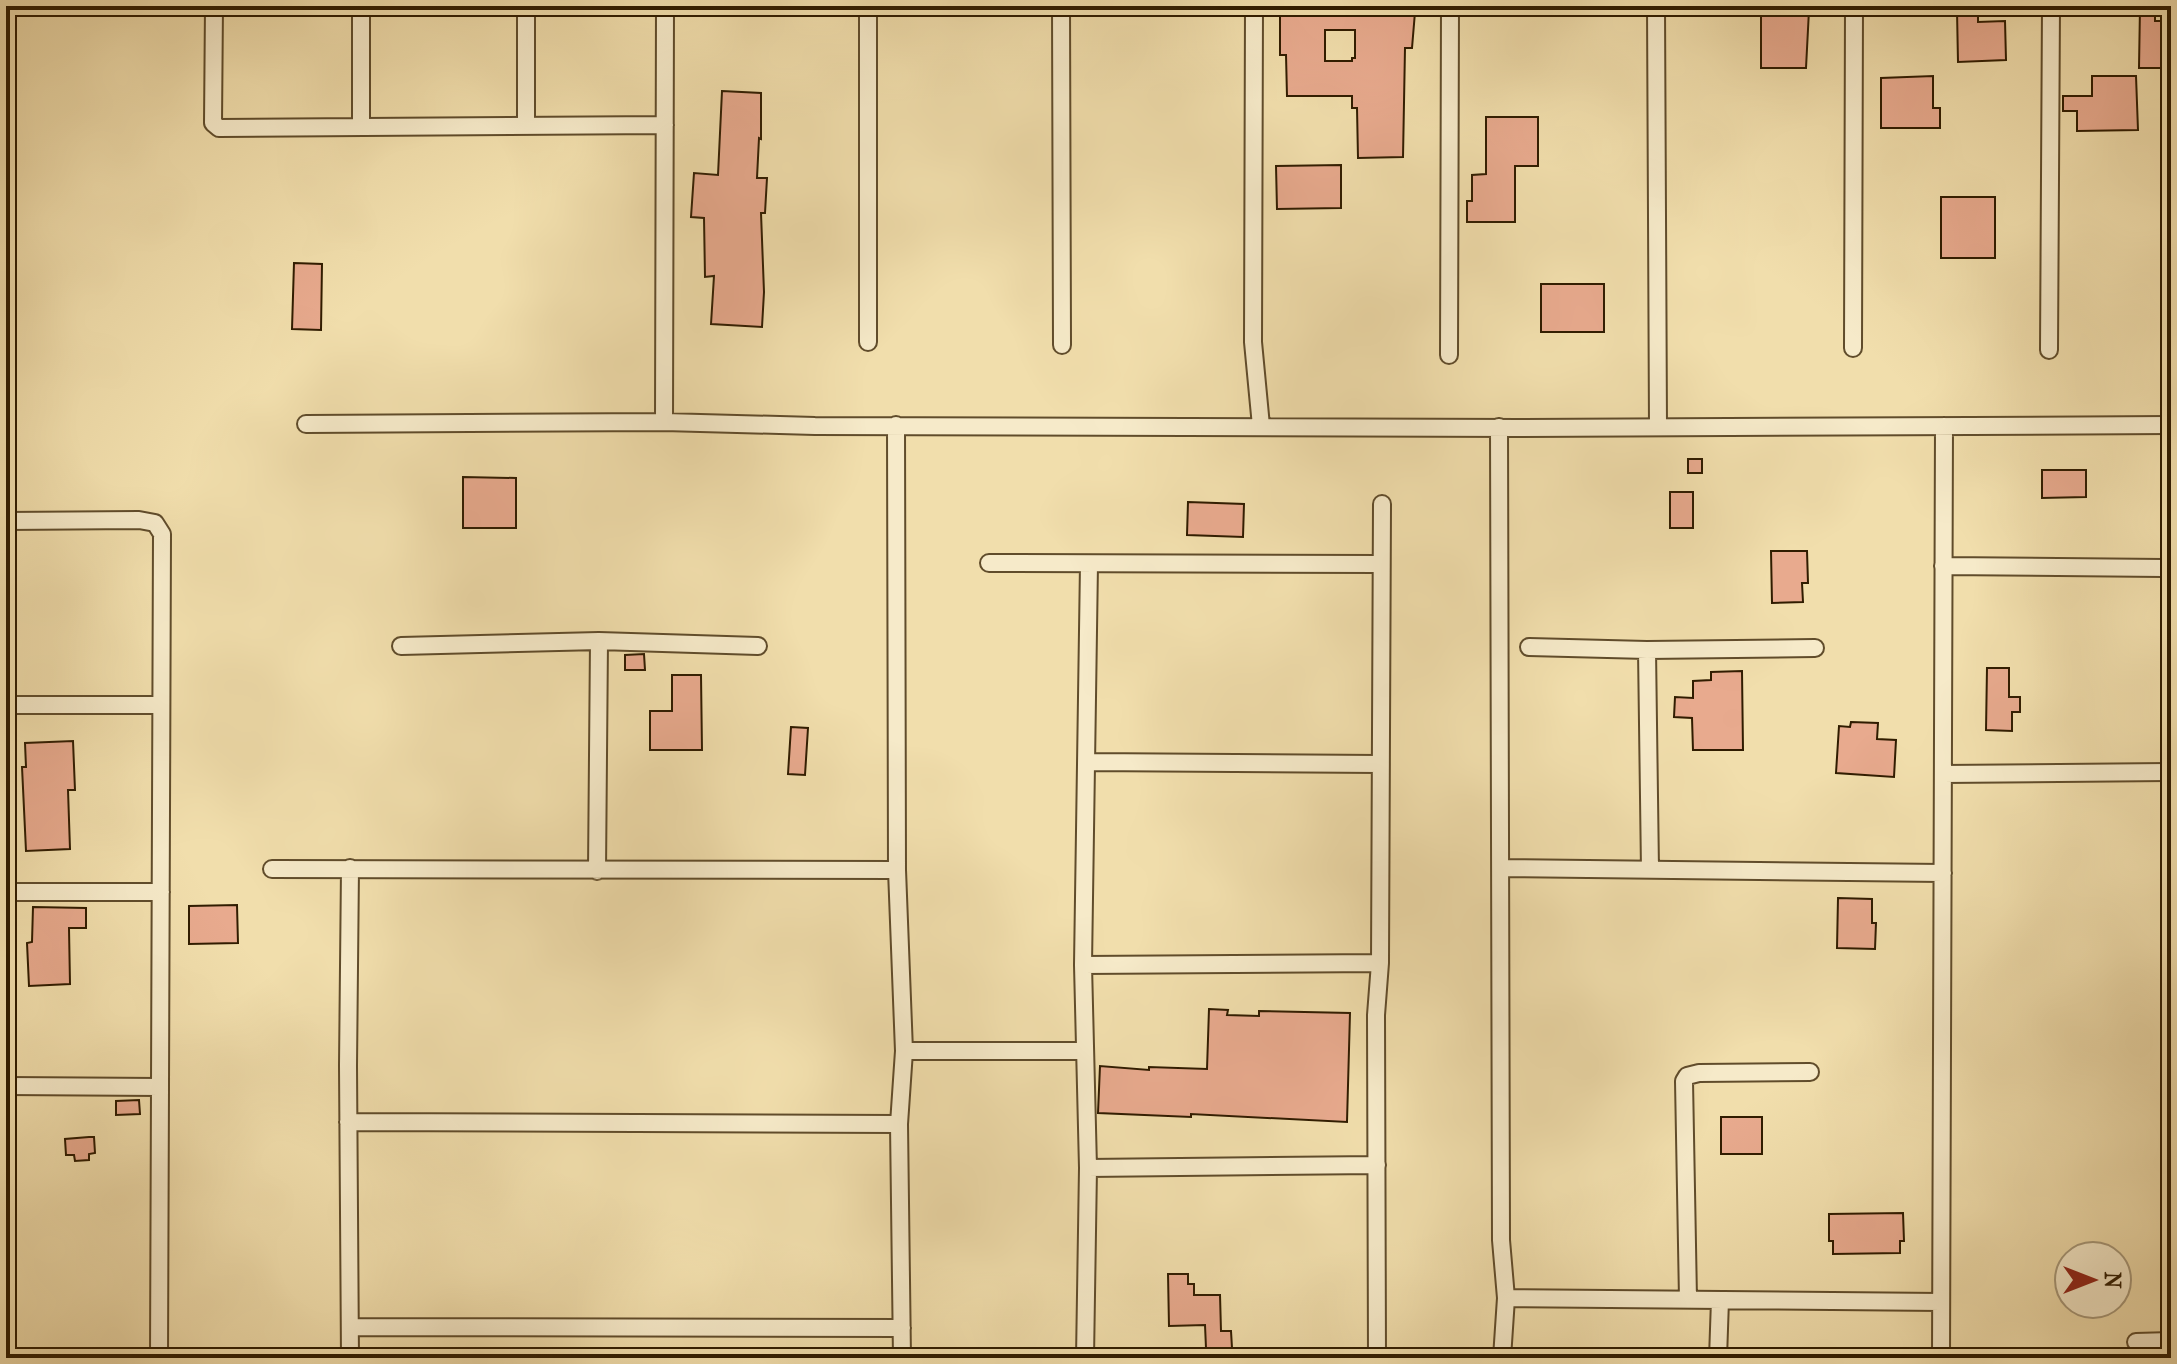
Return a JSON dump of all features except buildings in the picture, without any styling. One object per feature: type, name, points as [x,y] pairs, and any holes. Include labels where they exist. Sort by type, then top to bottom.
[{"type":"street","points":[[214,6],[214,127],[665,125]]},
{"type":"street","points":[[361,6],[361,127]]},
{"type":"street","points":[[526,6],[526,126]]},
{"type":"street","points":[[664,422],[665,6]]},
{"type":"street","points":[[868,6],[868,342]]},
{"type":"street","points":[[1061,6],[1062,345]]},
{"type":"street","points":[[1254,6],[1253,342],[1261,426]]},
{"type":"street","points":[[1449,355],[1450,6]]},
{"type":"street","points":[[1656,6],[1658,426]]},
{"type":"street","points":[[1853,348],[1854,6]]},
{"type":"street","points":[[2049,350],[2051,6]]},
{"type":"street","points":[[306,424],[2171,425]]},
{"type":"street","points":[[896,425],[897,870],[904,1051],[899,1124],[902,1358]]},
{"type":"street","points":[[1941,1358],[1944,426]]},
{"type":"street","points":[[1499,427],[1501,1240],[1506,1298],[1502,1358]]},
{"type":"street","points":[[1377,1358],[1376,1015],[1380,963],[1382,504]]},
{"type":"street","points":[[6,521],[139,520],[155,523],[162,534],[159,1358]]},
{"type":"street","points":[[989,563],[1381,564]]},
{"type":"street","points":[[1085,1358],[1088,1168],[1083,965],[1089,564]]},
{"type":"street","points":[[1943,566],[2163,568]]},
{"type":"street","points":[[597,871],[599,641]]},
{"type":"street","points":[[401,646],[599,641],[758,646]]},
{"type":"street","points":[[1529,647],[1647,650],[1815,648]]},
{"type":"street","points":[[1647,650],[1650,870]]},
{"type":"street","points":[[6,705],[161,705]]},
{"type":"street","points":[[1087,762],[1379,764]]},
{"type":"street","points":[[1943,774],[2168,772]]},
{"type":"street","points":[[350,868],[350,1358]]},
{"type":"street","points":[[1501,868],[1943,873]]},
{"type":"street","points":[[272,869],[897,870]]},
{"type":"street","points":[[6,892],[161,892]]},
{"type":"street","points":[[1083,965],[1380,963]]},
{"type":"street","points":[[904,1051],[1083,1051]]},
{"type":"street","points":[[1688,1299],[1684,1081],[1687,1076],[1699,1073],[1810,1072]]},
{"type":"street","points":[[6,1086],[160,1087]]},
{"type":"street","points":[[348,1122],[899,1124]]},
{"type":"street","points":[[1088,1168],[1377,1165]]},
{"type":"street","points":[[1506,1298],[1941,1302]]},
{"type":"street","points":[[1718,1358],[1720,1300]]},
{"type":"street","points":[[350,1327],[902,1328]]},
{"type":"street","points":[[2136,1342],[2171,1341]]}]
